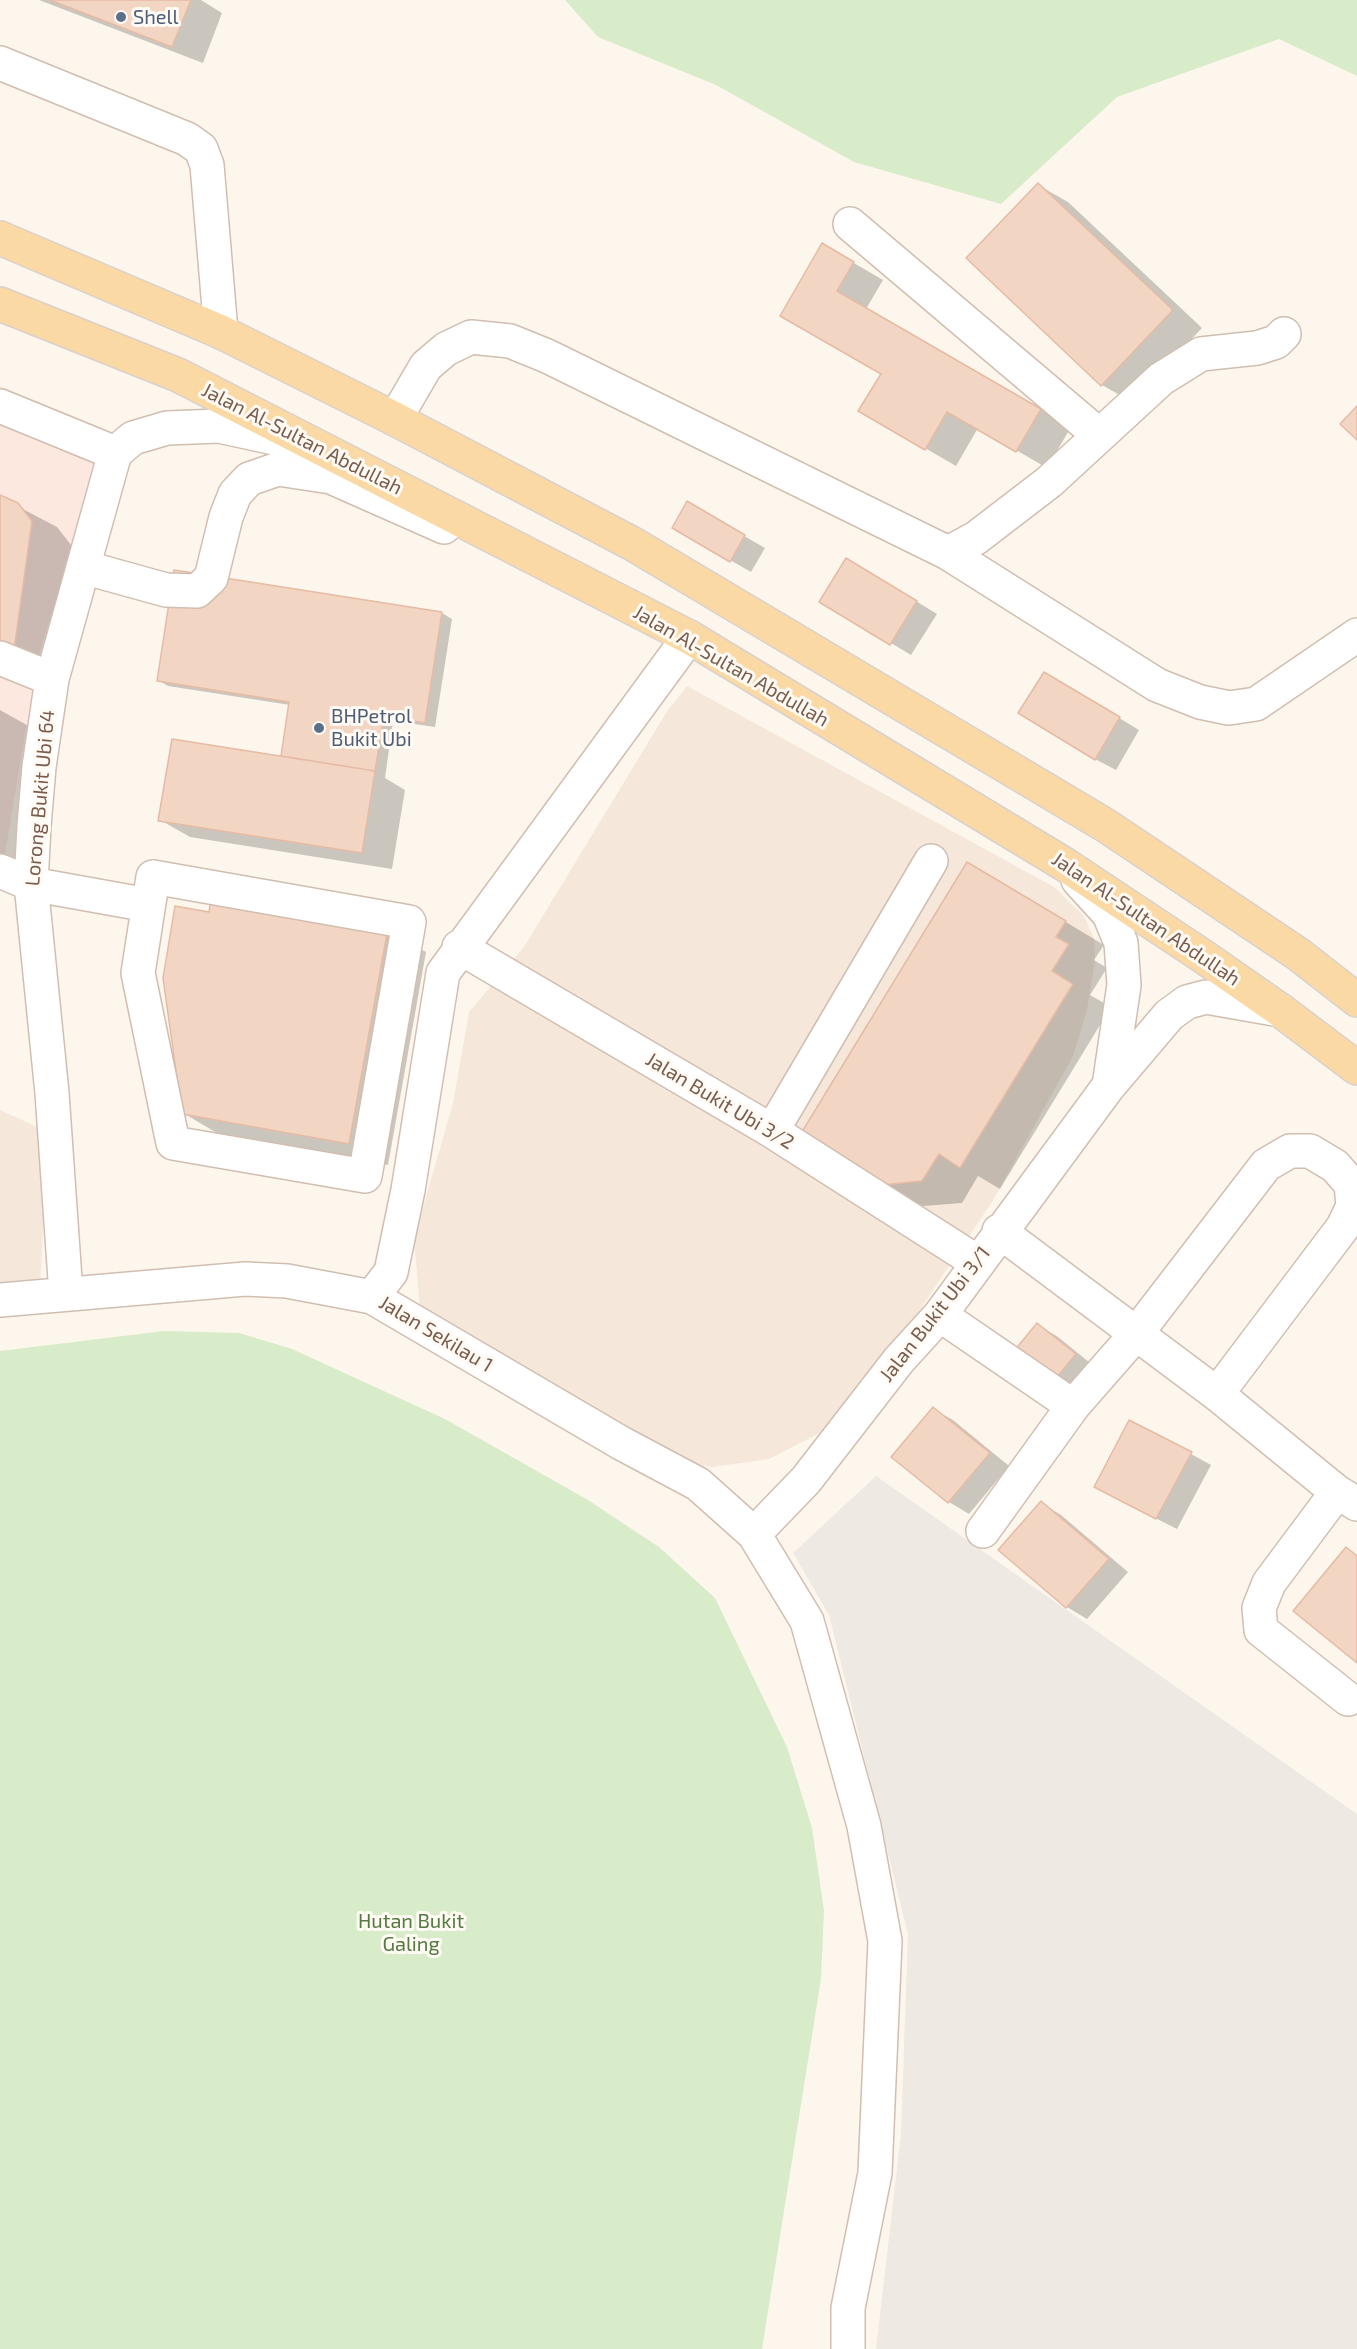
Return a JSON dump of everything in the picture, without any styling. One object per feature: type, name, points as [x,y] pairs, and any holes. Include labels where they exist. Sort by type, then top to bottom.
[{"type":"main road","points":[[0,238],[221,332],[395,418],[633,544],[1105,825],[1298,954],[1357,1000]]},
{"type":"main road","name":"Jalan Al-Sultan Abdullah","points":[[0,304],[178,375],[688,637],[1064,864],[1280,1010],[1357,1068]]},
{"type":"street","points":[[0,63],[187,139],[201,149],[207,165],[221,332]]},
{"type":"street","points":[[850,224],[1099,435]]},
{"type":"street","points":[[948,553],[976,538],[1028,499],[1161,379],[1201,354],[1257,348],[1276,342],[1284,334]]},
{"type":"street","points":[[395,418],[426,366],[446,349],[471,337],[510,341],[547,356],[948,553],[1157,685],[1200,702],[1229,708],[1256,704],[1357,635]]},
{"type":"street","points":[[0,406],[115,453],[134,438],[167,428],[219,426],[317,447]]},
{"type":"street","name":"Lorong Bukit Ubi 64","points":[[66,1294],[52,1093],[31,884],[39,768],[52,679],[115,453]]},
{"type":"street","points":[[83,567],[166,590],[198,591],[211,578],[226,517],[235,494],[249,479],[278,469],[331,477],[456,532],[552,567]]},
{"type":"street","points":[[372,1297],[392,1272],[408,1190],[434,1013],[443,973],[459,947],[688,637]]},
{"type":"street","points":[[0,658],[52,679]]},
{"type":"street","points":[[772,1131],[931,861]]},
{"type":"street","points":[[1064,864],[1109,914],[1120,943],[1124,985],[1108,1088]]},
{"type":"street","points":[[0,871],[31,884],[148,905]]},
{"type":"street","points":[[153,877],[409,922],[365,1176],[173,1143],[138,973],[148,905],[153,877]]},
{"type":"street","name":"Jalan Bukit Ubi 3/2","points":[[459,947],[772,1131],[976,1262]]},
{"type":"street","name":"Jalan Bukit Ubi 3/1","points":[[754,1534],[806,1480],[899,1360],[940,1315],[976,1262],[1108,1088],[1169,1015],[1186,1002],[1206,997],[1280,1010]]},
{"type":"street","points":[[983,1531],[1073,1406],[1136,1334],[1266,1165],[1290,1151],[1310,1151],[1335,1166],[1351,1184],[1353,1206],[1343,1227],[1217,1394]]},
{"type":"street","points":[[999,1232],[1217,1394],[1347,1498],[1269,1583],[1259,1608],[1261,1630],[1348,1699]]},
{"type":"street","name":"Jalan Sekilau 1","points":[[0,1300],[245,1279],[287,1281],[372,1297],[621,1443],[698,1484],[754,1534],[807,1621],[864,1826],[885,1941],[875,2173],[848,2308],[848,2349]]},
{"type":"street","points":[[940,1315],[1073,1406]]},
{"type":"shaded area","points":[[0,386],[107,430],[37,662],[4,860],[0,858]]},
{"type":"shaded area","points":[[687,686],[1054,887],[1084,916],[1094,938],[1095,960],[1087,1010],[1073,1056],[992,1202],[877,1374],[839,1423],[769,1459],[713,1467],[681,1463],[420,1310],[414,1239],[453,1103],[469,1012],[524,947],[666,713]]},
{"type":"shaded area","points":[[0,1110],[48,1132],[40,1288],[0,1291]]},
{"type":"shaded area","points":[[876,1476],[1357,1814],[1357,2349],[876,2349],[901,2134],[908,1934],[829,1615],[793,1553]]},
{"type":"green space","points":[[565,0],[1357,0],[1357,76],[1279,39],[1117,97],[1001,204],[854,162],[716,85],[598,37]]},
{"type":"green space","name":"Hutan Bukit Galing","points":[[164,1331],[239,1333],[292,1349],[445,1419],[588,1500],[659,1547],[715,1598],[787,1747],[812,1828],[824,1911],[821,1979],[762,2349],[0,2349],[0,1351]]},
{"type":"building","points":[[50,0],[191,0],[172,47]]},
{"type":"building","points":[[1038,183],[1173,310],[1101,386],[966,258]]},
{"type":"building","points":[[822,243],[854,262],[837,291],[1041,409],[1016,452],[947,412],[925,450],[858,411],[881,374],[780,316]]},
{"type":"building","points":[[1357,406],[1357,440],[1340,424]]},
{"type":"building","points":[[0,495],[18,503],[32,521],[13,657],[0,652]]},
{"type":"building","points":[[687,501],[745,535],[730,562],[672,528]]},
{"type":"building","points":[[846,558],[917,601],[890,645],[819,602]]},
{"type":"building","points":[[174,570],[442,612],[425,723],[384,716],[375,771],[281,756],[289,702],[157,681]]},
{"type":"building","points":[[1044,672],[1120,717],[1095,760],[1018,713]]},
{"type":"building","points":[[172,739],[375,771],[362,853],[158,821]]},
{"type":"building","points":[[967,862],[1066,921],[1056,937],[1069,944],[1052,971],[1073,984],[960,1168],[939,1154],[922,1181],[883,1185],[800,1135]]},
{"type":"building","points":[[211,897],[388,928],[349,1144],[182,1114],[163,978],[175,906],[209,912]]},
{"type":"building","points":[[1037,1323],[1076,1354],[1053,1382],[1014,1351]]},
{"type":"building","points":[[933,1407],[990,1453],[948,1503],[891,1457]]},
{"type":"building","points":[[1129,1420],[1192,1452],[1156,1519],[1094,1487]]},
{"type":"building","points":[[1041,1501],[1109,1559],[1066,1608],[998,1550]]},
{"type":"building","points":[[1346,1547],[1357,1556],[1357,1663],[1293,1611]]},
{"type":"place","name":"Shell","points":[[121,17]]},
{"type":"place","name":"BHPetrol Bukit Ubi","points":[[319,728]]}]
